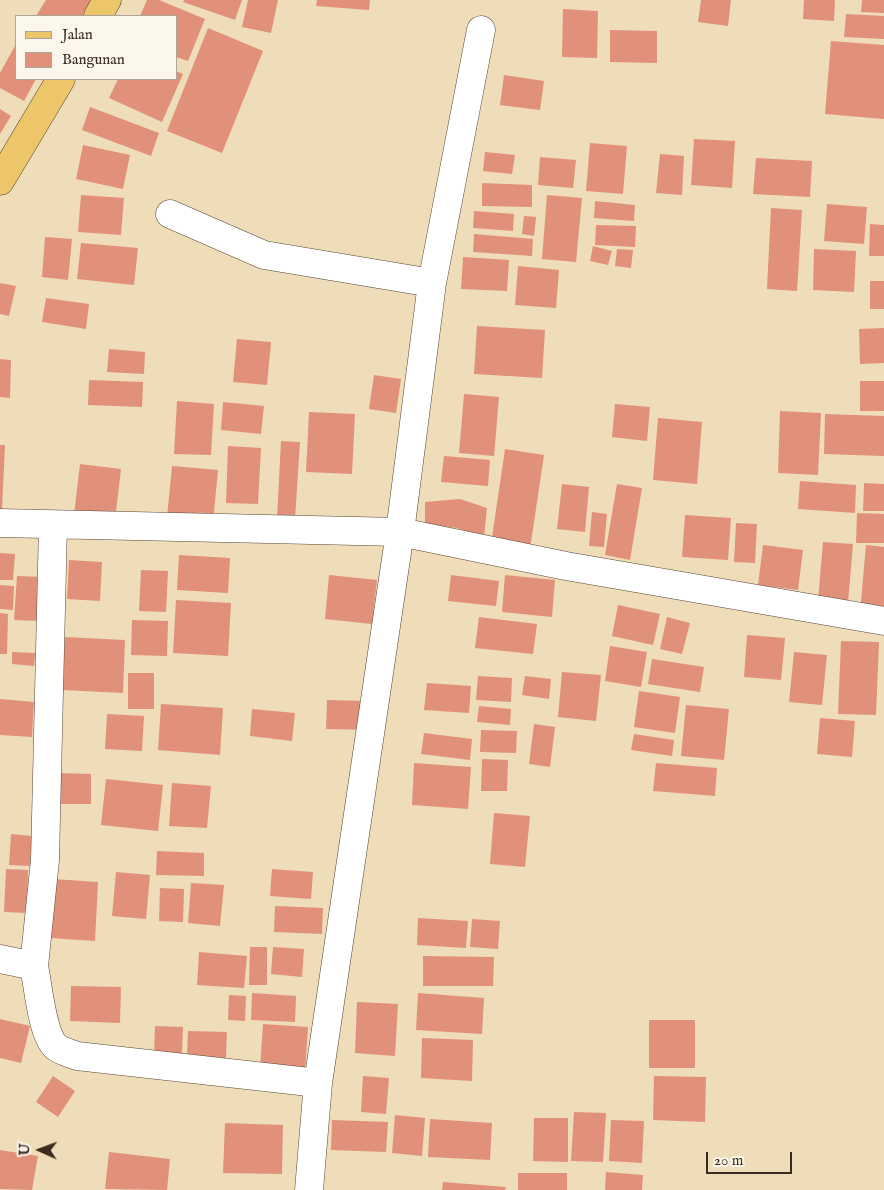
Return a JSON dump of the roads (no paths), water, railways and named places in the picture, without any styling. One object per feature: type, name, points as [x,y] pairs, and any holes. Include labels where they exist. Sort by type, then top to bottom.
[{"type":"main road","points":[[99,15],[107,0]]},
{"type":"main road","points":[[0,181],[60,80]]},
{"type":"street","points":[[309,1190],[318,1083],[400,532],[432,283],[480,30]]},
{"type":"street","points":[[170,214],[264,255],[432,283]]},
{"type":"street","points":[[0,523],[400,532],[566,566],[884,620]]},
{"type":"street","points":[[53,525],[45,860],[34,966],[47,1031],[55,1046],[77,1056],[318,1083]]},
{"type":"street","points":[[0,959],[34,966]]}]
